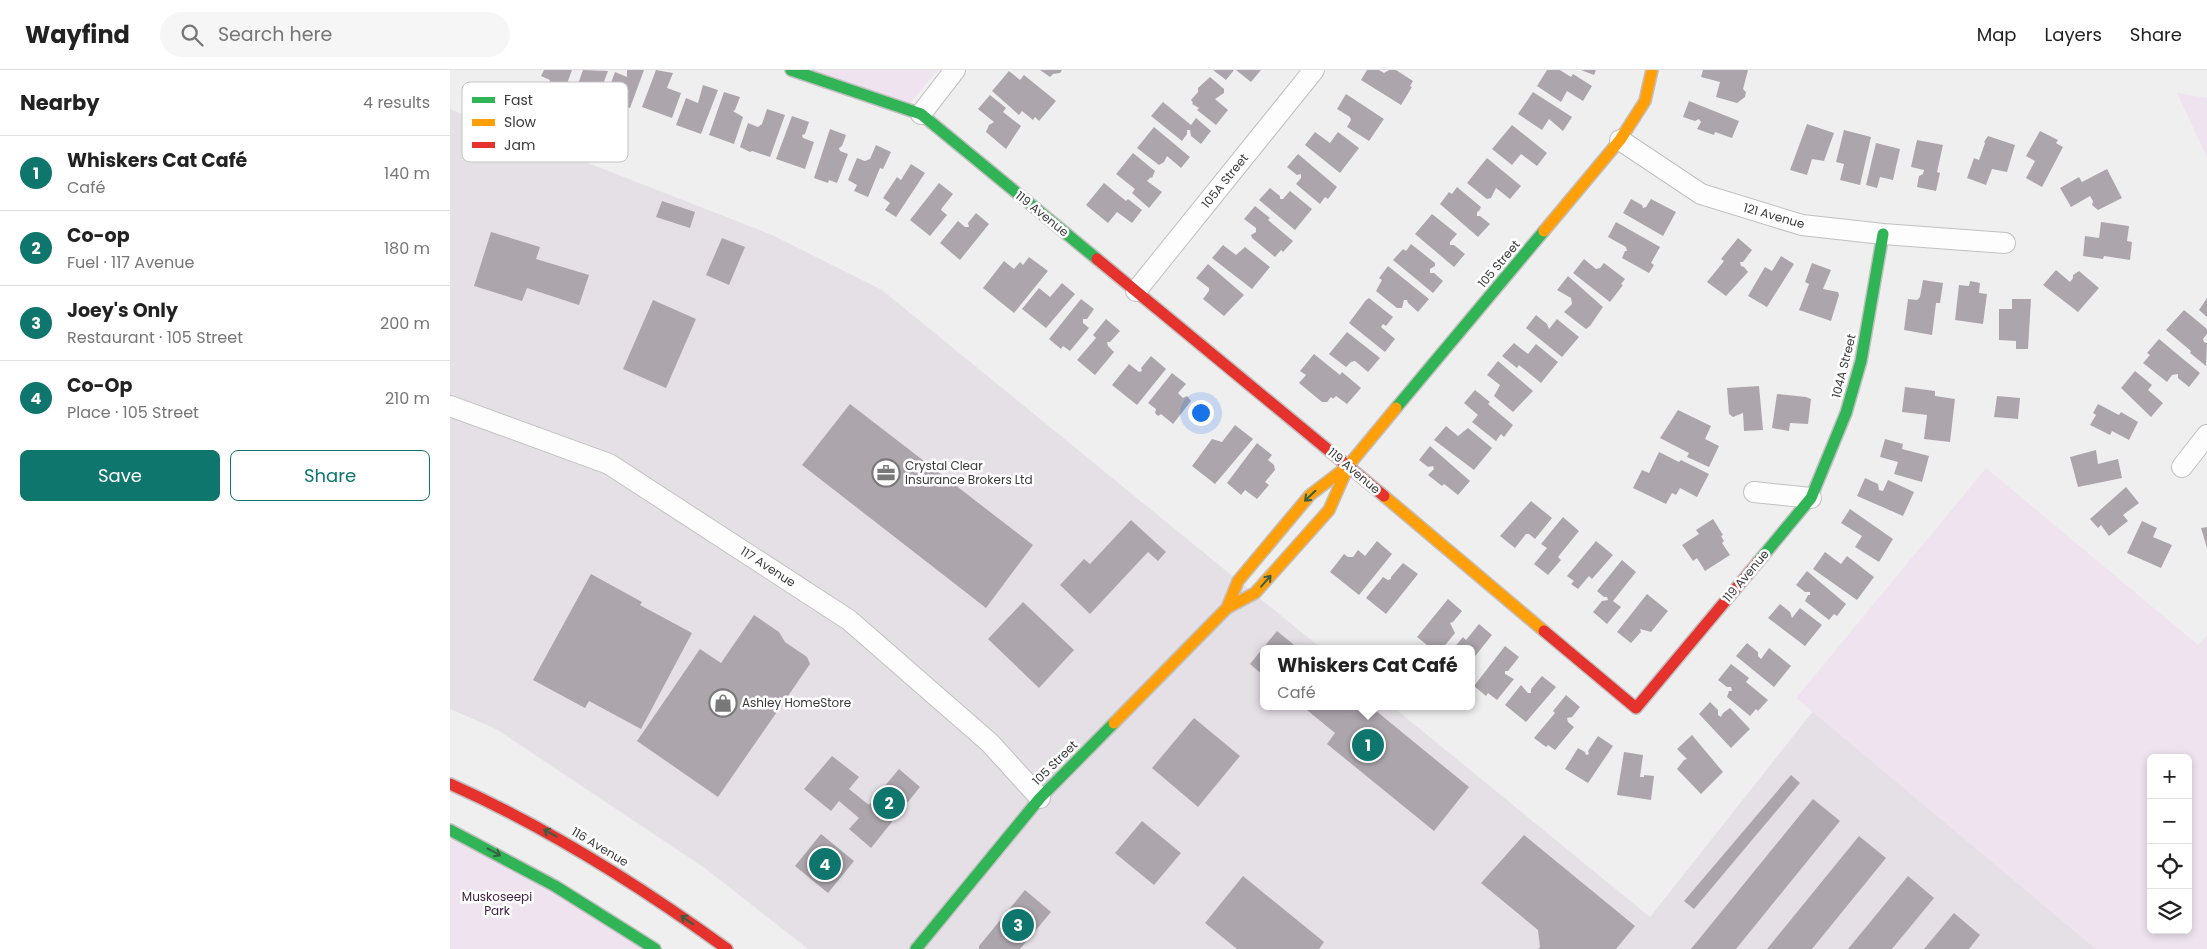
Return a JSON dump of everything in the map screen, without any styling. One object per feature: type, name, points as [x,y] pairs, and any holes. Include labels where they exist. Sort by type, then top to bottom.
[{"type":"street","name":"119 Avenue","points":[[791,70],[920,114],[1348,466],[1636,708],[1811,498]]},
{"type":"street","points":[[920,114],[956,70]]},
{"type":"street","name":"105A Street","points":[[1136,291],[1314,70]]},
{"type":"street","name":"105 Street","points":[[1227,608],[1238,581],[1310,495],[1348,466],[1620,140],[1645,100],[1652,70]]},
{"type":"street","name":"121 Avenue","points":[[1620,140],[1701,194],[1802,225],[1883,234],[2005,243]]},
{"type":"street","name":"104A Street","points":[[1811,498],[1846,413],[1861,361],[1883,234]]},
{"type":"street","name":"117 Avenue","points":[[450,406],[609,464],[849,620],[990,743],[1040,798]]},
{"type":"street","points":[[2182,467],[2207,435]]},
{"type":"street","name":"105 Street","points":[[916,949],[1040,798],[1227,608],[1255,593],[1329,510],[1348,466]]},
{"type":"street","points":[[1754,492],[1811,498]]},
{"type":"street","name":"116 Avenue","points":[[450,784],[531,822],[592,857],[642,888],[726,949]]},
{"type":"street","points":[[450,830],[536,874],[655,949]]},
{"type":"shaded area","points":[[450,109],[462,114],[462,162],[585,162],[772,235],[882,290],[1317,645],[1260,645],[1260,710],[1397,710],[1650,917],[1813,711],[2096,949],[808,949],[706,869],[496,729],[450,709]]},
{"type":"green space","points":[[812,70],[937,70],[909,105]]},
{"type":"green space","points":[[2177,93],[2207,98],[2207,157]]},
{"type":"green space","points":[[1986,468],[2198,645],[2207,635],[2207,949],[2096,949],[1796,698]]},
{"type":"green space","name":"Muskoseepi Park","points":[[450,830],[655,949],[450,949]]},
{"type":"building","points":[[544,70],[572,70],[568,82],[549,82],[550,80],[541,76]]},
{"type":"building","points":[[583,70],[608,71],[604,82],[579,82]]},
{"type":"building","points":[[627,70],[644,70],[630,108],[628,107],[628,82],[611,82],[615,72],[627,77]]},
{"type":"building","points":[[656,70],[673,73],[667,88],[681,93],[672,118],[642,107]]},
{"type":"building","points":[[1040,70],[1062,70],[1060,73],[1053,74],[1050,77]]},
{"type":"building","points":[[1213,70],[1234,70],[1226,80]]},
{"type":"building","points":[[1236,70],[1261,70],[1251,82]]},
{"type":"building","points":[[1367,70],[1379,70],[1384,73],[1389,70],[1396,70],[1413,81],[1410,86],[1412,87],[1401,105],[1361,80]]},
{"type":"building","points":[[1547,70],[1560,70],[1571,77],[1573,74],[1592,86],[1583,101],[1567,91],[1561,102],[1537,86]]},
{"type":"building","points":[[1581,70],[1596,70],[1594,75]]},
{"type":"building","points":[[1703,70],[1748,70],[1743,89],[1746,92],[1745,97],[1737,103],[1716,97],[1720,82],[1701,77]]},
{"type":"building","points":[[1009,71],[1020,80],[1024,75],[1056,101],[1039,121],[1035,117],[1033,120],[1022,111],[1019,115],[992,91]]},
{"type":"building","points":[[1210,77],[1224,89],[1224,93],[1215,99],[1228,110],[1216,125],[1197,110],[1199,108],[1192,104],[1191,100],[1198,92],[1198,88]]},
{"type":"building","points":[[703,85],[718,90],[701,134],[676,125],[686,98],[698,103]]},
{"type":"building","points":[[724,92],[740,97],[733,111],[743,117],[734,144],[709,135]]},
{"type":"building","points":[[1533,92],[1572,117],[1563,131],[1549,119],[1542,130],[1518,114]]},
{"type":"building","points":[[1346,94],[1384,119],[1369,141],[1347,127],[1351,120],[1350,117],[1337,109]]},
{"type":"building","points":[[990,95],[1006,108],[1003,112],[1021,126],[1006,149],[986,132],[989,125],[994,122],[978,109]]},
{"type":"building","points":[[1689,101],[1739,121],[1732,138],[1715,132],[1714,135],[1697,129],[1701,122],[1699,119],[1695,121],[1683,117]]},
{"type":"building","points":[[1163,102],[1191,125],[1196,118],[1211,131],[1201,144],[1191,136],[1190,130],[1187,130],[1187,134],[1182,141],[1151,116]]},
{"type":"building","points":[[767,109],[785,115],[770,157],[750,152],[740,147],[748,123],[758,127],[762,124]]},
{"type":"building","points":[[792,116],[809,122],[805,134],[802,135],[803,138],[814,142],[805,169],[776,159]]},
{"type":"building","points":[[1807,124],[1834,133],[1824,161],[1812,159],[1807,175],[1790,170]]},
{"type":"building","points":[[1512,125],[1547,153],[1537,166],[1521,154],[1512,165],[1492,149]]},
{"type":"building","points":[[1154,127],[1190,157],[1181,168],[1167,156],[1164,162],[1159,165],[1137,148]]},
{"type":"building","points":[[830,129],[846,135],[842,146],[839,148],[840,151],[848,154],[837,183],[829,180],[828,183],[814,178]]},
{"type":"building","points":[[1844,130],[1871,137],[1860,185],[1840,180],[1844,164],[1836,162]]},
{"type":"building","points":[[2040,131],[2058,140],[2056,143],[2063,147],[2042,187],[2026,178],[2035,161],[2026,156]]},
{"type":"building","points":[[1315,132],[1330,143],[1338,132],[1359,148],[1340,173],[1305,145]]},
{"type":"building","points":[[1988,136],[2015,145],[2007,172],[1992,169],[1986,185],[1967,178],[1974,158],[1979,160],[1984,142]]},
{"type":"building","points":[[1917,140],[1943,145],[1937,172],[1940,173],[1936,191],[1917,187],[1919,176],[1923,174],[1924,170],[1911,167]]},
{"type":"building","points":[[1876,143],[1900,149],[1893,180],[1880,177],[1877,188],[1866,185]]},
{"type":"building","points":[[876,145],[891,152],[883,169],[880,168],[868,197],[854,191],[857,185],[848,180],[857,158],[865,161],[870,159]]},
{"type":"building","points":[[1133,153],[1155,171],[1152,178],[1147,181],[1162,192],[1149,208],[1132,193],[1135,189],[1116,174]]},
{"type":"building","points":[[1298,154],[1337,187],[1328,199],[1325,197],[1320,204],[1296,184],[1301,178],[1301,174],[1297,175],[1287,167]]},
{"type":"building","points":[[1487,158],[1521,186],[1510,199],[1496,188],[1491,198],[1487,199],[1467,183]]},
{"type":"building","points":[[911,164],[925,173],[896,217],[885,210],[890,203],[883,198],[897,177],[901,180]]},
{"type":"building","points":[[2107,169],[2122,198],[2098,210],[2092,205],[2093,201],[2090,196],[2071,207],[2060,188],[2079,177],[2082,182]]},
{"type":"building","points":[[939,183],[953,194],[941,210],[947,215],[930,236],[910,220]]},
{"type":"building","points":[[1104,183],[1126,201],[1128,199],[1142,210],[1132,223],[1117,212],[1108,223],[1086,205]]},
{"type":"building","points":[[1457,187],[1481,207],[1477,212],[1477,216],[1480,216],[1490,224],[1478,237],[1440,204],[1449,192],[1452,194]]},
{"type":"building","points":[[1270,188],[1280,196],[1280,199],[1283,199],[1290,191],[1312,209],[1295,230],[1259,200]]},
{"type":"building","points":[[1631,199],[1642,205],[1643,208],[1646,207],[1651,199],[1676,212],[1663,236],[1623,213]]},
{"type":"building","points":[[662,201],[695,212],[690,228],[656,217]]},
{"type":"building","points":[[1255,206],[1293,241],[1283,252],[1281,250],[1275,257],[1252,238],[1251,235],[1256,232],[1256,228],[1244,219]]},
{"type":"building","points":[[976,213],[989,224],[960,260],[940,243],[958,221],[965,227],[969,227],[968,223]]},
{"type":"building","points":[[1432,214],[1457,234],[1450,242],[1450,245],[1454,245],[1465,254],[1454,267],[1415,234]]},
{"type":"building","points":[[1616,222],[1660,247],[1651,263],[1654,265],[1649,273],[1622,258],[1625,251],[1627,251],[1626,247],[1608,237]]},
{"type":"building","points":[[2101,222],[2129,226],[2127,241],[2132,242],[2130,260],[2104,256],[2103,259],[2083,256],[2085,236],[2099,238]]},
{"type":"building","points":[[491,232],[540,247],[536,259],[589,275],[579,305],[527,288],[522,301],[474,286]]},
{"type":"building","points":[[722,238],[745,247],[729,285],[706,275]]},
{"type":"building","points":[[1738,238],[1752,250],[1743,262],[1740,262],[1741,266],[1748,272],[1726,296],[1707,282],[1724,261],[1721,259]]},
{"type":"building","points":[[1411,244],[1435,263],[1435,266],[1430,269],[1430,273],[1434,273],[1443,281],[1433,293],[1393,260],[1403,249],[1406,251]]},
{"type":"building","points":[[1223,245],[1236,255],[1245,247],[1270,267],[1252,289],[1212,258]]},
{"type":"building","points":[[1781,256],[1794,264],[1767,307],[1748,296],[1765,267],[1772,271]]},
{"type":"building","points":[[1029,257],[1048,271],[1014,313],[983,288],[1004,261],[1014,269],[1020,262],[1023,265]]},
{"type":"building","points":[[1584,259],[1596,269],[1600,268],[1604,263],[1625,279],[1621,284],[1623,285],[1610,302],[1573,273]]},
{"type":"building","points":[[1812,263],[1831,270],[1823,289],[1838,292],[1839,295],[1831,321],[1799,310],[1809,284],[1805,282]]},
{"type":"building","points":[[1208,264],[1244,295],[1224,316],[1203,299],[1209,288],[1196,278]]},
{"type":"building","points":[[1388,266],[1429,299],[1418,312],[1407,300],[1404,300],[1402,308],[1397,308],[1376,291],[1382,280],[1379,278]]},
{"type":"building","points":[[2056,270],[2070,282],[2073,275],[2079,271],[2099,288],[2078,312],[2043,285]]},
{"type":"building","points":[[1568,276],[1603,307],[1586,329],[1564,312],[1572,304],[1571,298],[1557,290]]},
{"type":"building","points":[[1923,280],[1943,283],[1940,303],[1936,303],[1932,335],[1904,330],[1908,299],[1917,300],[1920,297]]},
{"type":"building","points":[[1970,281],[1980,283],[1979,293],[1987,294],[1983,324],[1955,320],[1959,285],[1969,286]]},
{"type":"building","points":[[1062,283],[1075,294],[1046,328],[1022,309],[1039,288],[1050,297]]},
{"type":"building","points":[[1369,298],[1393,317],[1386,326],[1383,324],[1381,327],[1395,339],[1385,352],[1349,323]]},
{"type":"building","points":[[2207,298],[2207,317],[2199,310]]},
{"type":"building","points":[[1081,299],[1094,309],[1087,319],[1083,319],[1083,323],[1089,328],[1070,351],[1063,346],[1061,349],[1049,339]]},
{"type":"building","points":[[2012,299],[2031,299],[2028,349],[2016,349],[2016,341],[1999,340],[1999,309],[2012,309]]},
{"type":"building","points":[[653,300],[696,319],[666,388],[623,369]]},
{"type":"building","points":[[2184,310],[2207,329],[2207,334],[2203,339],[2207,343],[2206,366],[2166,330]]},
{"type":"building","points":[[1536,315],[1547,324],[1549,329],[1557,319],[1579,337],[1562,357],[1526,328]]},
{"type":"building","points":[[1106,319],[1120,331],[1110,342],[1107,342],[1114,352],[1095,375],[1077,360],[1096,338],[1093,335]]},
{"type":"building","points":[[1347,332],[1380,358],[1368,372],[1355,361],[1346,367],[1329,354]]},
{"type":"building","points":[[2159,339],[2200,373],[2189,387],[2178,378],[2178,374],[2172,375],[2167,382],[2143,363],[2150,355],[2147,353]]},
{"type":"building","points":[[1514,343],[1528,354],[1536,344],[1558,362],[1541,383],[1519,365],[1517,368],[1502,356]]},
{"type":"building","points":[[1314,354],[1340,375],[1342,372],[1361,388],[1347,404],[1336,396],[1333,399],[1331,397],[1327,402],[1322,402],[1299,383],[1306,375],[1300,371]]},
{"type":"building","points":[[1151,356],[1166,369],[1137,405],[1112,385],[1129,364],[1139,372],[1142,371],[1141,368]]},
{"type":"building","points":[[1498,361],[1533,391],[1513,412],[1494,396],[1500,385],[1487,375]]},
{"type":"building","points":[[2135,371],[2152,385],[2148,390],[2163,403],[2151,417],[2121,388]]},
{"type":"building","points":[[1172,373],[1186,384],[1178,393],[1183,398],[1187,396],[1191,401],[1173,424],[1161,414],[1158,416],[1155,413],[1156,409],[1148,403]]},
{"type":"building","points":[[1759,386],[1763,430],[1744,431],[1743,413],[1733,417],[1729,414],[1727,388]]},
{"type":"building","points":[[1905,387],[1935,391],[1935,396],[1955,399],[1950,442],[1924,439],[1927,415],[1902,412]]},
{"type":"building","points":[[1475,390],[1513,425],[1504,437],[1501,434],[1496,441],[1472,422],[1478,415],[1464,403]]},
{"type":"building","points":[[1777,394],[1811,399],[1808,424],[1790,423],[1789,431],[1772,428]]},
{"type":"building","points":[[1997,396],[2020,398],[2018,419],[1994,417]]},
{"type":"building","points":[[850,404],[1033,545],[986,608],[802,465]]},
{"type":"building","points":[[2098,404],[2119,415],[2121,412],[2138,422],[2129,440],[2112,431],[2110,435],[2090,425],[2096,415],[2093,413]]},
{"type":"building","points":[[1678,410],[1711,426],[1705,439],[1719,446],[1709,467],[1687,457],[1689,453],[1660,438]]},
{"type":"building","points":[[1235,425],[1253,439],[1215,484],[1192,466],[1212,439],[1222,442]]},
{"type":"building","points":[[1446,426],[1458,436],[1468,428],[1492,448],[1474,470],[1434,440]]},
{"type":"building","points":[[1885,439],[1903,444],[1902,449],[1929,456],[1922,482],[1894,474],[1898,462],[1880,457]]},
{"type":"building","points":[[1257,443],[1272,455],[1268,460],[1274,465],[1275,470],[1265,482],[1269,485],[1257,499],[1245,490],[1241,495],[1227,483]]},
{"type":"building","points":[[1430,446],[1470,481],[1458,495],[1428,475],[1434,469],[1433,466],[1428,467],[1419,460]]},
{"type":"building","points":[[2096,450],[2098,464],[2118,459],[2122,478],[2078,487],[2070,457]]},
{"type":"building","points":[[1659,452],[1679,462],[1681,460],[1709,474],[1697,497],[1680,488],[1676,495],[1672,493],[1666,504],[1633,488],[1642,470],[1649,473]]},
{"type":"building","points":[[1865,478],[1878,484],[1879,490],[1883,491],[1888,480],[1914,492],[1903,516],[1857,496]]},
{"type":"building","points":[[2126,487],[2139,503],[2123,515],[2128,521],[2109,536],[2101,525],[2098,528],[2090,519]]},
{"type":"building","points":[[1531,501],[1552,518],[1535,539],[1526,534],[1515,548],[1500,536]]},
{"type":"building","points":[[1850,509],[1893,539],[1879,562],[1855,547],[1862,536],[1841,523]]},
{"type":"building","points":[[1563,517],[1579,531],[1558,557],[1561,560],[1548,575],[1534,564],[1547,548],[1541,544]]},
{"type":"building","points":[[1713,519],[1723,535],[1721,536],[1724,541],[1722,543],[1730,555],[1705,571],[1697,558],[1693,561],[1682,545],[1699,534],[1696,530]]},
{"type":"building","points":[[1131,520],[1166,552],[1158,561],[1148,552],[1090,614],[1060,585],[1084,559],[1090,564]]},
{"type":"building","points":[[2142,521],[2157,528],[2153,537],[2172,545],[2161,568],[2127,553]]},
{"type":"building","points":[[2207,527],[2207,548],[2201,528]]},
{"type":"building","points":[[1377,541],[1392,554],[1359,595],[1330,572],[1344,554],[1348,557],[1353,557],[1358,550],[1365,556]]},
{"type":"building","points":[[1596,541],[1613,555],[1592,579],[1589,576],[1578,589],[1571,584],[1574,581],[1567,576]]},
{"type":"building","points":[[1825,552],[1841,564],[1847,556],[1874,577],[1857,600],[1813,569]]},
{"type":"building","points":[[1622,560],[1636,572],[1613,601],[1621,607],[1607,624],[1593,612],[1602,601],[1608,600],[1607,597],[1604,597],[1597,591]]},
{"type":"building","points":[[1403,563],[1418,574],[1386,614],[1366,598],[1383,577],[1388,580],[1391,579]]},
{"type":"building","points":[[1807,571],[1846,604],[1837,616],[1834,614],[1829,620],[1805,601],[1810,592],[1805,592],[1796,585]]},
{"type":"building","points":[[591,574],[642,602],[640,605],[692,633],[641,729],[589,701],[585,708],[533,680]]},
{"type":"building","points":[[1647,594],[1668,611],[1651,632],[1640,629],[1641,632],[1631,643],[1617,632]]},
{"type":"building","points":[[1448,599],[1462,611],[1450,623],[1455,633],[1445,645],[1427,645],[1417,637]]},
{"type":"building","points":[[1023,602],[1074,650],[1039,688],[988,639]]},
{"type":"building","points":[[1780,604],[1790,612],[1792,618],[1800,608],[1822,625],[1805,646],[1768,618]]},
{"type":"building","name":"Ashley HomeStore","points":[[754,615],[779,632],[785,642],[807,657],[810,664],[718,797],[637,741],[700,649],[721,663]]},
{"type":"building","points":[[1479,624],[1492,635],[1475,656],[1475,645],[1456,645],[1463,637],[1466,640]]},
{"type":"building","points":[[1277,631],[1294,645],[1266,645]]},
{"type":"building","points":[[1747,643],[1758,652],[1758,656],[1761,659],[1769,648],[1791,666],[1774,687],[1736,656]]},
{"type":"building","points":[[1505,646],[1519,657],[1508,671],[1505,671],[1505,674],[1514,679],[1497,700],[1488,693],[1486,696],[1475,685]]},
{"type":"building","points":[[1260,652],[1260,673],[1250,664]]},
{"type":"building","points":[[1731,664],[1749,678],[1746,682],[1768,700],[1758,711],[1756,709],[1750,716],[1727,697],[1729,691],[1732,691],[1731,687],[1727,687],[1718,680]]},
{"type":"building","points":[[1542,676],[1556,687],[1526,722],[1505,705],[1521,685],[1528,693],[1531,693],[1531,689]]},
{"type":"building","points":[[1566,695],[1580,707],[1572,717],[1567,718],[1568,722],[1574,727],[1555,750],[1548,745],[1546,747],[1534,738],[1555,713],[1553,711]]},
{"type":"building","points":[[1710,702],[1718,710],[1718,715],[1721,717],[1730,708],[1750,729],[1731,748],[1699,714]]},
{"type":"building","points":[[1307,710],[1375,710],[1469,787],[1434,831],[1327,744],[1335,733]]},
{"type":"building","points":[[1194,718],[1240,756],[1198,807],[1152,768]]},
{"type":"building","points":[[1692,735],[1723,772],[1701,794],[1677,769],[1687,759],[1677,749]]},
{"type":"building","points":[[1598,736],[1613,746],[1588,783],[1565,769],[1578,748],[1585,752],[1586,755],[1589,754],[1588,751]]},
{"type":"building","points":[[1624,752],[1643,755],[1640,777],[1644,777],[1644,775],[1654,776],[1651,800],[1617,795]]},
{"type":"building","points":[[832,756],[859,777],[849,789],[869,805],[899,769],[920,787],[871,848],[849,829],[859,818],[839,801],[831,811],[804,789]]},
{"type":"building","points":[[1791,775],[1800,783],[1694,909],[1684,901]]},
{"type":"building","points":[[1813,799],[1840,821],[1736,949],[1691,949]]},
{"type":"building","points":[[1142,821],[1181,853],[1154,885],[1115,853]]},
{"type":"building","points":[[821,834],[854,861],[828,893],[795,866]]},
{"type":"building","points":[[1524,835],[1635,926],[1616,949],[1538,949],[1540,947],[1538,930],[1481,883]]},
{"type":"building","points":[[1859,836],[1886,858],[1812,949],[1767,949]]},
{"type":"building","points":[[1243,876],[1324,942],[1319,949],[1237,949],[1205,923]]},
{"type":"building","points":[[1908,876],[1934,898],[1892,949],[1848,949]]},
{"type":"building","points":[[1025,890],[1051,912],[1020,949],[979,949],[979,946]]},
{"type":"building","points":[[1954,913],[1980,935],[1969,949],[1924,949]]},
{"type":"traffic: fast","points":[[791,70],[921,114],[1097,259]]},
{"type":"traffic: fast","points":[[1396,408],[1544,231]]},
{"type":"traffic: fast","points":[[1758,562],[1811,498],[1846,413],[1861,361],[1883,234]]},
{"type":"traffic: fast","points":[[916,949],[1040,798],[1114,723]]},
{"type":"traffic: fast","points":[[450,830],[555,886],[655,949]]},
{"type":"traffic: slow","points":[[1544,231],[1620,140],[1645,101],[1652,70]]},
{"type":"traffic: slow","points":[[1227,608],[1238,581],[1310,495],[1348,466],[1396,408]]},
{"type":"traffic: slow","points":[[1114,723],[1227,608],[1255,593],[1329,510],[1348,467]]},
{"type":"traffic: slow","points":[[1384,496],[1544,631]]},
{"type":"traffic: jam","points":[[1097,259],[1384,496]]},
{"type":"traffic: jam","points":[[1544,631],[1636,708],[1758,562]]},
{"type":"traffic: jam","points":[[450,784],[523,819],[593,859],[661,902],[727,949]]},
{"type":"place","name":"Crystal Clear Insurance Brokers Ltd","points":[[886,473]]},
{"type":"place","name":"Ashley HomeStore","points":[[723,703]]},
{"type":"place","name":"Whiskers Cat Café","points":[[1368,745]]},
{"type":"place","name":"Co-op","points":[[889,803]]},
{"type":"place","name":"Co-Op","points":[[825,864]]},
{"type":"place","name":"Joey's Only","points":[[1018,925]]}]
